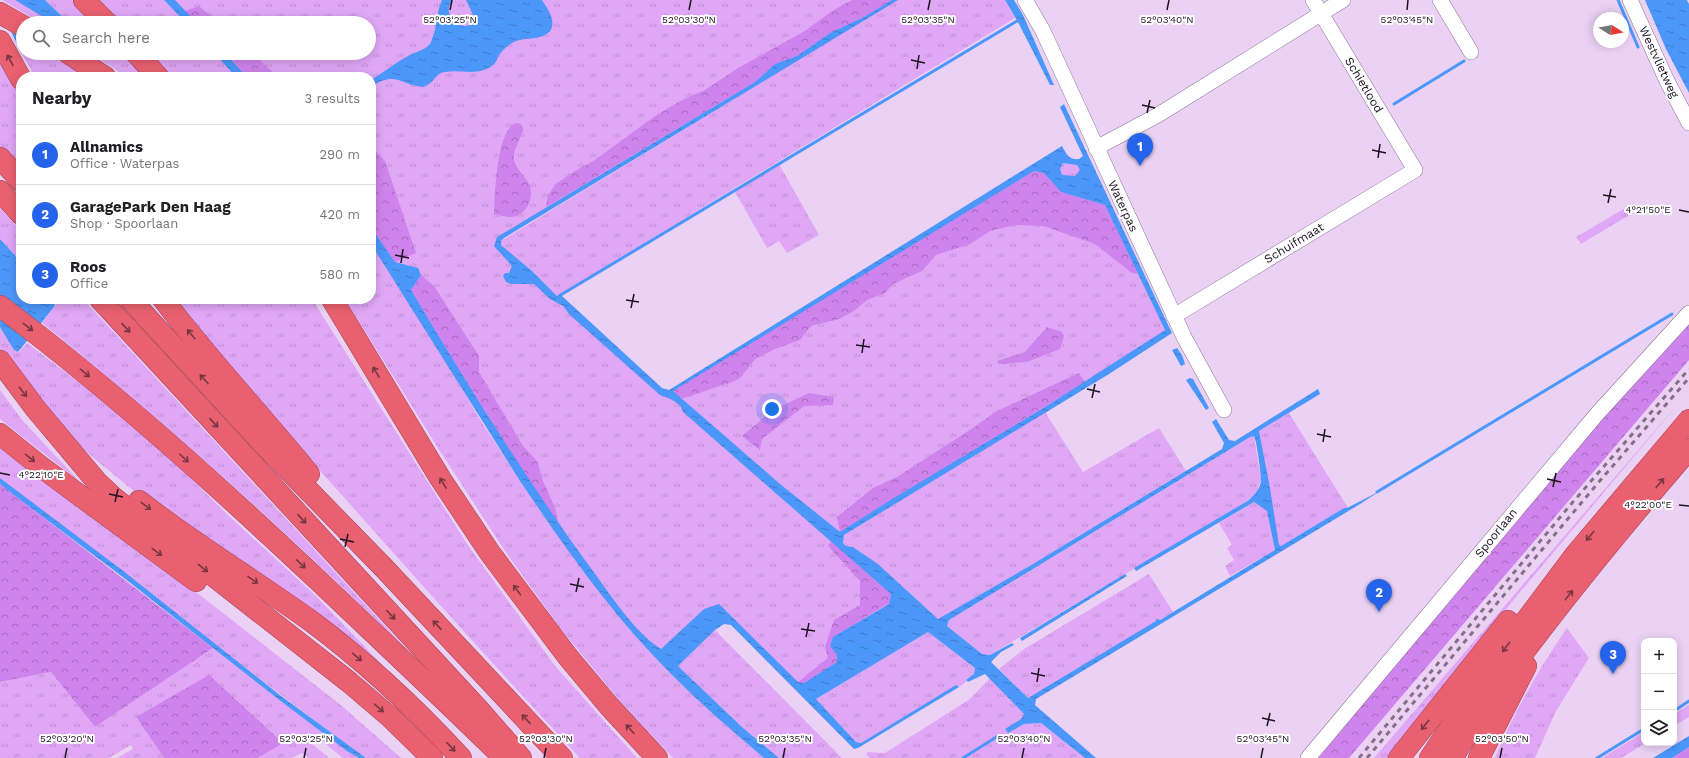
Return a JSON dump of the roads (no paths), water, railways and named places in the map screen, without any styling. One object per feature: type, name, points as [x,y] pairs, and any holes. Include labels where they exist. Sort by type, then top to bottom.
[{"type":"highway","points":[[84,0],[99,16]]},
{"type":"highway","points":[[0,13],[16,22]]},
{"type":"highway","points":[[0,41],[17,72]]},
{"type":"highway","points":[[79,60],[97,72]]},
{"type":"highway","points":[[142,60],[153,72]]},
{"type":"highway","points":[[0,158],[16,176]]},
{"type":"highway","points":[[0,191],[16,209]]},
{"type":"highway","points":[[105,304],[480,711],[521,758]]},
{"type":"highway","points":[[135,304],[268,449],[384,568],[562,758]]},
{"type":"highway","points":[[167,304],[221,371],[280,438],[384,568]]},
{"type":"highway","points":[[334,304],[440,478],[495,560],[568,656],[614,711],[657,758]]},
{"type":"highway","points":[[0,306],[55,348],[148,426],[247,514],[372,631],[504,758]]},
{"type":"highway","points":[[0,361],[28,398],[97,482],[131,512],[349,682],[390,717],[432,758]]},
{"type":"highway","points":[[1430,758],[1488,671],[1575,555],[1689,420]]},
{"type":"highway","points":[[0,434],[40,466],[259,627],[349,682]]},
{"type":"highway","points":[[58,434],[146,507],[267,590],[353,654],[409,704],[461,758]]},
{"type":"highway","points":[[1452,758],[1493,694],[1545,626],[1600,555],[1689,449]]},
{"type":"highway","points":[[1399,758],[1519,608],[1575,555]]},
{"type":"highway","points":[[1479,758],[1545,626]]},
{"type":"highway","points":[[372,631],[483,758]]},
{"type":"street","name":"Waterpas","points":[[1025,0],[1043,31],[1184,337],[1224,410]]},
{"type":"street","name":"Schietlood","points":[[1313,0],[1415,170]]},
{"type":"street","points":[[1096,148],[1158,115],[1343,0]]},
{"type":"street","points":[[1440,0],[1471,52]]},
{"type":"street","name":"Westvlietweg","points":[[1630,0],[1664,76],[1689,122]]},
{"type":"street","name":"Schuifmaat","points":[[1174,316],[1415,170]]},
{"type":"street","name":"Spoorlaan","points":[[1308,758],[1592,420],[1689,313]]},
{"type":"water","points":[[15,0],[45,0],[62,16],[41,16]]},
{"type":"water","points":[[164,0],[175,0],[190,16],[179,16]]},
{"type":"water","points":[[442,0],[453,0],[449,10],[450,15],[457,24],[468,26],[473,23],[474,17],[466,0],[542,0],[552,19],[552,27],[550,31],[541,37],[516,41],[510,44],[500,53],[494,64],[482,71],[451,71],[442,73],[439,74],[430,84],[423,87],[392,79],[376,84],[376,77],[429,45],[433,37]]},
{"type":"water","points":[[892,0],[898,0],[504,238],[501,241],[501,245],[532,271],[557,296],[562,296],[662,388],[669,390],[1062,146],[1071,158],[1079,159],[1083,156],[1060,107],[1064,104],[1172,333],[1109,374],[844,535],[843,543],[846,546],[853,547],[878,564],[938,619],[1033,564],[1222,449],[1224,443],[1212,422],[1216,419],[1229,440],[1235,441],[1318,389],[1320,394],[1259,431],[1279,545],[1281,546],[1344,508],[1347,508],[1380,491],[1036,699],[1035,705],[1096,758],[1085,758],[1041,723],[1024,724],[1008,733],[1005,729],[1021,719],[1024,714],[985,674],[968,682],[966,680],[974,674],[975,668],[928,632],[816,699],[856,742],[861,743],[956,685],[959,687],[854,749],[731,625],[724,624],[715,630],[678,666],[743,728],[779,758],[764,758],[716,717],[670,673],[609,605],[590,581],[520,481],[376,252],[376,234],[395,262],[418,268],[421,275],[411,290],[454,361],[543,500],[614,600],[641,633],[661,649],[704,609],[719,604],[798,682],[804,683],[837,662],[837,655],[830,646],[833,637],[889,604],[891,594],[683,412],[677,403],[660,395],[570,315],[563,306],[550,299],[534,284],[511,284],[506,282],[503,276],[505,273],[509,273],[512,266],[494,246],[497,237],[755,82],[775,64],[797,56],[830,33],[864,17]],"holes":[[[1063,163],[1077,165],[1080,170],[1075,176],[1062,175],[1060,169]],[[1034,171],[1044,173],[1061,192],[1105,205],[1165,330],[1045,407],[840,532],[780,484],[673,391]],[[1254,436],[1259,458],[1261,481],[1253,496],[1249,500],[1134,568],[1136,571],[1254,502],[1267,511],[1275,550],[1160,620],[1156,619],[1156,621],[1028,698],[991,662],[1001,652],[1014,645],[1012,643],[990,655],[982,654],[947,626],[949,620],[1250,437]]]},
{"type":"water","points":[[1005,0],[1014,0],[1023,15],[1054,85],[1050,85]]},
{"type":"water","points":[[1645,0],[1687,0],[1689,4],[1689,93],[1666,49]]},
{"type":"water","points":[[0,25],[16,34],[16,53],[0,63]]},
{"type":"water","points":[[220,60],[231,60],[242,72],[231,72]]},
{"type":"water","points":[[0,239],[16,257],[16,304],[55,304],[18,352],[14,350],[0,327]]},
{"type":"water","points":[[1177,348],[1182,355],[1185,364],[1181,366],[1172,350]]},
{"type":"water","points":[[1190,378],[1193,379],[1209,408],[1206,410],[1186,380]]},
{"type":"water","points":[[0,478],[126,573],[281,696],[366,758],[359,758],[347,751],[278,699],[124,578],[0,484]]},
{"type":"water","points":[[1125,574],[1127,576],[1022,641],[1020,638]]},
{"type":"water","points":[[1689,736],[1689,747],[1672,758],[1653,758],[1673,746],[1677,746],[1677,743]]},
{"type":"waterway","points":[[1618,0],[1638,47]]},
{"type":"waterway","points":[[559,296],[1017,21]]},
{"type":"waterway","points":[[1394,104],[1464,61]]},
{"type":"waterway","points":[[1377,492],[1672,314]]},
{"type":"waterway","points":[[1676,710],[1689,701]]},
{"type":"waterway","points":[[1597,758],[1641,731]]},
{"type":"waterway","points":[[963,758],[998,736]]},
{"type":"railway","points":[[1359,758],[1572,503],[1689,369]]},
{"type":"railway","points":[[1367,758],[1598,483],[1689,378]]},
{"type":"place","name":"Allnamics","points":[[1140,166]]},
{"type":"place","name":"GaragePark Den Haag","points":[[1379,612]]},
{"type":"place","name":"Roos","points":[[1613,674]]}]
